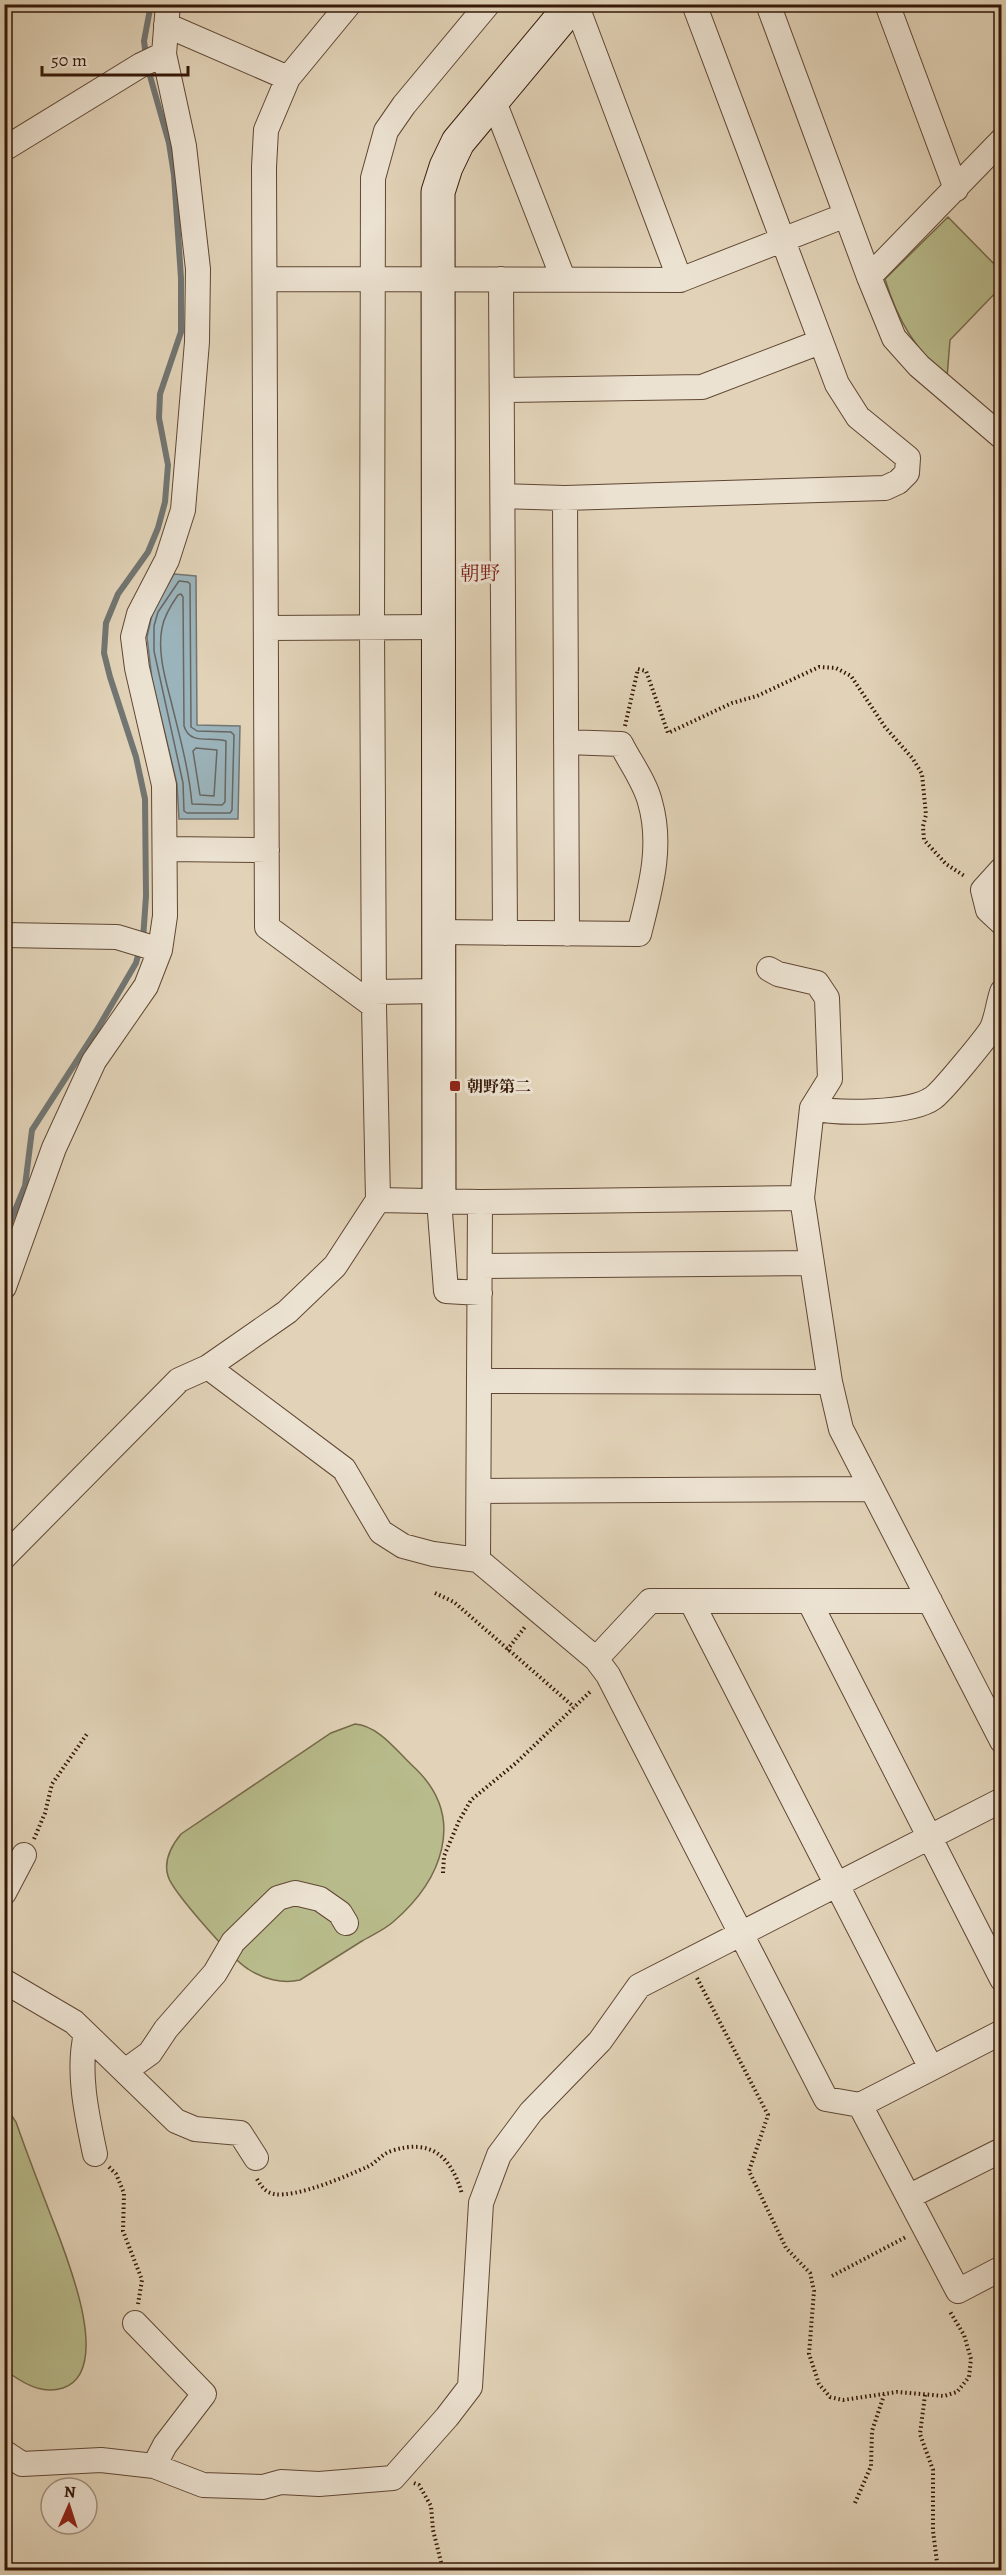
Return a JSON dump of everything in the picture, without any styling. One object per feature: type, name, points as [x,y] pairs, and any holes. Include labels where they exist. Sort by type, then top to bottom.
[{"type":"street","points":[[349,4],[288,78],[266,130],[264,167],[267,927],[374,999],[440,991]]},
{"type":"street","points":[[4,1557],[179,1380],[208,1367],[287,1312],[335,1266],[378,1200],[374,999],[372,627],[373,178],[386,131],[404,105],[488,4]]},
{"type":"street","points":[[480,1293],[446,1291],[440,1200],[438,192],[446,167],[458,142],[574,4],[680,280]]},
{"type":"street","points":[[503,496],[565,498],[885,488],[898,482],[907,473],[908,458],[858,417],[837,384],[694,4]]},
{"type":"street","points":[[768,4],[869,277],[894,338],[919,366],[1002,437]]},
{"type":"street","points":[[887,4],[956,189]]},
{"type":"street","points":[[4,1287],[54,1148],[94,1061],[146,986],[160,950],[165,916],[164,785],[136,668],[133,637],[139,614],[167,560],[183,510],[197,342],[198,269],[184,146],[164,54],[167,14],[288,78]]},
{"type":"street","points":[[4,149],[141,65],[164,54]]},
{"type":"street","points":[[493,99],[562,278]]},
{"type":"street","points":[[869,277],[1002,140]]},
{"type":"street","points":[[265,279],[680,280],[846,215]]},
{"type":"street","points":[[501,279],[505,933]]},
{"type":"street","points":[[503,390],[702,387],[820,342]]},
{"type":"street","points":[[565,498],[567,934]]},
{"type":"street","points":[[266,628],[439,627]]},
{"type":"street","points":[[439,932],[639,934],[655,868],[656,828],[650,800],[621,744],[566,742]]},
{"type":"street","points":[[165,849],[267,850]]},
{"type":"street","points":[[1002,869],[983,890],[988,910],[1002,923]]},
{"type":"street","points":[[4,935],[117,937],[160,950]]},
{"type":"street","points":[[770,969],[778,974],[817,982],[826,998],[830,1079],[812,1108],[802,1198],[830,1382],[840,1429],[1002,1741]]},
{"type":"street","points":[[812,1108],[831,1113],[872,1111],[919,1106],[934,1098],[992,1028],[1002,992]]},
{"type":"street","points":[[378,1200],[480,1202],[802,1198]]},
{"type":"street","points":[[478,1560],[480,1202]]},
{"type":"street","points":[[481,1266],[811,1263]]},
{"type":"street","points":[[208,1367],[344,1468],[381,1532],[403,1546],[433,1554],[478,1560],[602,1667],[826,2099],[860,2105],[1002,2032]]},
{"type":"street","points":[[479,1381],[830,1382]]},
{"type":"street","points":[[480,1491],[872,1490]]},
{"type":"street","points":[[602,1667],[650,1601],[930,1601]]},
{"type":"street","points":[[691,1601],[931,2068]]},
{"type":"street","points":[[809,1601],[1002,1979]]},
{"type":"street","points":[[4,2452],[22,2464],[101,2460],[154,2466],[203,2485],[263,2487],[281,2482],[319,2484],[393,2478],[470,2386],[481,2203],[499,2155],[531,2112],[600,2041],[639,1986],[1002,1800]]},
{"type":"street","points":[[4,1893],[24,1855]]},
{"type":"street","points":[[125,2071],[150,2053],[166,2029],[215,1973],[233,1942],[278,1898],[295,1893],[320,1899],[340,1913],[346,1923]]},
{"type":"street","points":[[4,1981],[74,2022],[176,2121],[195,2129],[240,2133],[256,2158]]},
{"type":"street","points":[[87,2034],[82,2049],[86,2109],[95,2154]]},
{"type":"street","points":[[860,2105],[910,2196],[958,2291],[1002,2268]]},
{"type":"street","points":[[910,2196],[1002,2150]]},
{"type":"street","points":[[135,2323],[204,2394],[165,2445],[154,2466]]},
{"type":"path","points":[[621,744],[638,669],[646,671],[668,733],[732,703],[758,696],[819,667],[836,668],[851,676],[885,727],[913,759],[922,774],[926,814],[923,826],[924,840],[946,864],[983,890]]},
{"type":"path","points":[[435,1593],[454,1602],[574,1707]]},
{"type":"path","points":[[507,1650],[539,1611]]},
{"type":"path","points":[[443,1873],[444,1856],[471,1800],[516,1763],[574,1707],[602,1667]]},
{"type":"path","points":[[24,1855],[37,1834],[52,1784],[87,1734]]},
{"type":"path","points":[[689,1961],[768,2115],[749,2171],[786,2248],[810,2273],[814,2291],[809,2354],[819,2384],[830,2397],[843,2400],[897,2392],[944,2396],[957,2392],[969,2377],[970,2350],[958,2322],[949,2311],[949,2301],[958,2291]]},
{"type":"path","points":[[256,2158],[255,2175],[263,2188],[274,2194],[292,2193],[369,2166],[388,2152],[418,2145],[434,2152],[452,2165],[462,2192],[468,2224],[478,2233]]},
{"type":"path","points":[[95,2154],[116,2174],[124,2193],[123,2231],[142,2280],[135,2323]]},
{"type":"path","points":[[832,2276],[925,2227]]},
{"type":"path","points":[[855,2503],[871,2466],[872,2431],[885,2394]]},
{"type":"path","points":[[925,2395],[920,2434],[933,2470],[933,2532],[938,2571]]},
{"type":"path","points":[[393,2478],[419,2485],[431,2506],[433,2530],[443,2571]]},
{"type":"green space","points":[[948,217],[1001,271],[1001,287],[950,340],[947,378],[926,356],[909,333],[885,279]]},
{"type":"green space","points":[[355,1724],[381,1735],[432,1788],[441,1808],[444,1829],[442,1849],[435,1869],[410,1906],[386,1928],[300,1980],[280,1981],[266,1978],[240,1963],[180,1896],[168,1876],[169,1853],[181,1834],[331,1733]]},
{"type":"green space","points":[[4,2104],[16,2122],[73,2275],[81,2304],[85,2332],[85,2357],[78,2376],[63,2388],[55,2390],[39,2389],[5,2370]]},
{"type":"water","points":[[174,574],[196,576],[197,725],[240,726],[238,819],[179,819],[177,784],[152,679],[147,637],[153,610]]},
{"type":"waterway","points":[[146,56],[144,41],[151,4]]},
{"type":"waterway","points":[[143,939],[146,896],[145,799],[136,757],[104,653],[106,623],[118,594],[148,552],[165,502],[168,465],[159,418],[160,394],[181,332],[181,278],[174,175],[169,143],[148,69]]},
{"type":"waterway","points":[[4,1237],[25,1186],[32,1130],[98,1028],[136,963],[140,948]]},
{"type":"place","name":"朝野第二","points":[[455,1086]]},
{"type":"district","name":"朝野","points":[[480,573]]}]
